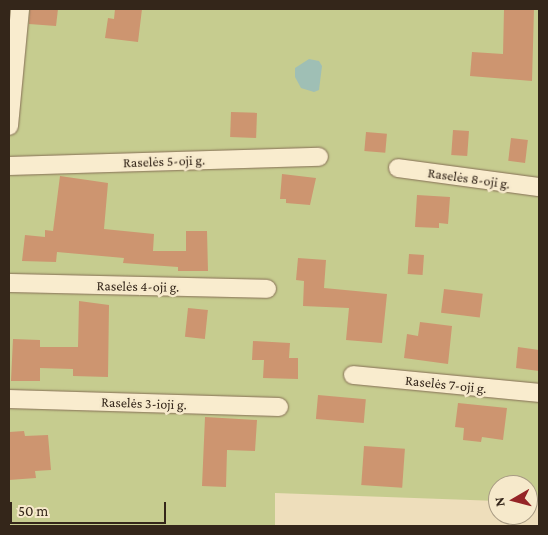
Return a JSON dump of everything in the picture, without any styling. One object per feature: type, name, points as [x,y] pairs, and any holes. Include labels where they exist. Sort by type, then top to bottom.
[{"type":"street","points":[[9,126],[20,9]]},
{"type":"street","name":"Raselės 5-oji g.","points":[[9,166],[319,157]]},
{"type":"street","name":"Raselės 8-oji g.","points":[[398,168],[539,187]]},
{"type":"street","name":"Raselės 4-oji g.","points":[[9,283],[267,289]]},
{"type":"street","name":"Raselės 7-oji g.","points":[[353,375],[539,393]]},
{"type":"street","name":"Raselės 3-ioji g.","points":[[9,399],[279,407]]},
{"type":"green space","points":[[9,9],[539,9],[539,502],[538,475],[488,475],[488,501],[275,493],[275,526],[9,526]]},
{"type":"water","points":[[309,59],[319,61],[322,66],[319,90],[314,92],[301,88],[295,77],[295,68]]},
{"type":"building","points":[[30,9],[58,9],[56,26],[29,24]]},
{"type":"building","points":[[115,9],[142,9],[138,42],[105,38],[108,18],[114,19]]},
{"type":"building","points":[[504,9],[534,9],[532,81],[470,76],[472,52],[503,54]]},
{"type":"building","points":[[231,112],[257,113],[256,138],[230,137]]},
{"type":"building","points":[[453,130],[469,131],[467,156],[451,155]]},
{"type":"building","points":[[366,132],[387,134],[385,153],[364,151]]},
{"type":"building","points":[[511,138],[528,140],[525,163],[508,161]]},
{"type":"building","points":[[282,174],[316,178],[310,205],[286,203],[286,199],[280,199]]},
{"type":"building","points":[[60,176],[108,183],[104,229],[154,234],[153,251],[186,251],[186,231],[207,231],[208,271],[178,271],[178,267],[123,263],[124,258],[57,252],[56,262],[22,261],[25,235],[45,237],[45,230],[53,231]]},
{"type":"building","points":[[417,195],[450,197],[448,224],[439,223],[439,228],[415,227]]},
{"type":"building","points":[[409,254],[424,255],[423,275],[408,274]]},
{"type":"building","points":[[298,258],[326,260],[324,288],[387,294],[382,343],[346,340],[349,308],[303,306],[304,281],[296,280]]},
{"type":"building","points":[[444,289],[483,294],[480,318],[441,313]]},
{"type":"building","points":[[79,301],[109,305],[108,377],[73,376],[73,369],[40,368],[40,381],[11,381],[13,339],[40,340],[40,347],[78,347]]},
{"type":"building","points":[[188,308],[208,310],[205,339],[185,337]]},
{"type":"building","points":[[420,322],[452,326],[448,364],[404,358],[407,334],[418,336]]},
{"type":"building","points":[[253,341],[290,343],[289,358],[298,358],[298,379],[263,378],[264,360],[252,360]]},
{"type":"building","points":[[518,347],[539,350],[539,371],[516,368]]},
{"type":"building","points":[[318,395],[366,399],[364,423],[316,419]]},
{"type":"building","points":[[458,403],[507,408],[503,440],[482,437],[481,442],[463,440],[464,428],[455,427]]},
{"type":"building","points":[[205,417],[257,420],[255,451],[227,450],[226,487],[202,486]]},
{"type":"building","points":[[24,431],[25,436],[48,435],[51,470],[35,471],[36,478],[9,480],[9,432]]},
{"type":"building","points":[[364,446],[405,449],[402,488],[361,485]]}]
